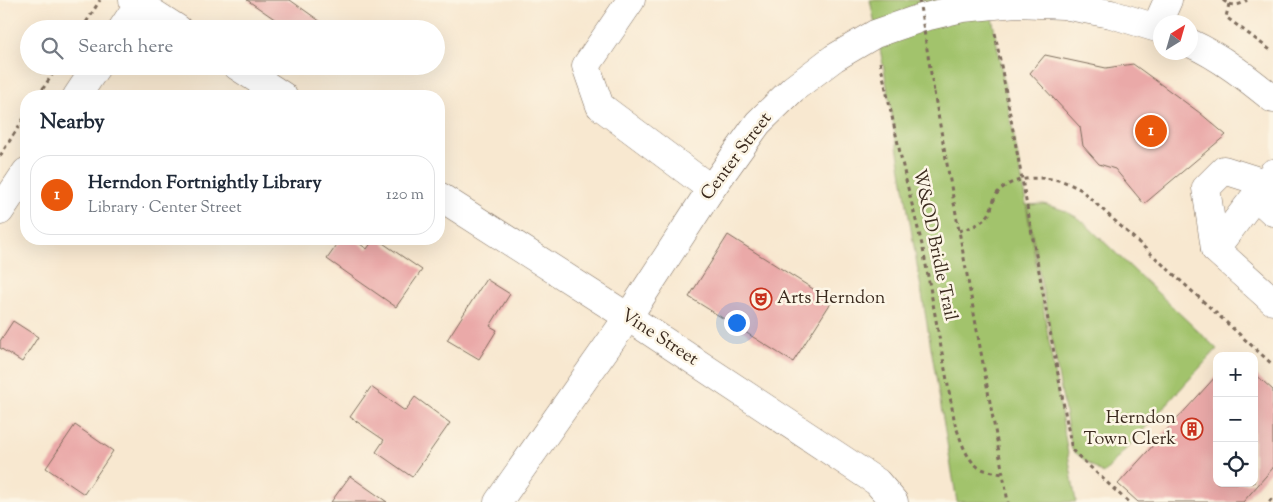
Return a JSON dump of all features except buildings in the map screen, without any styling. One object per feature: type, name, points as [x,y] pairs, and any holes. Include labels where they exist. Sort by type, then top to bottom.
[{"type":"street","points":[[631,0],[586,66],[600,106],[711,189]]},
{"type":"street","points":[[1163,15],[1168,0]]},
{"type":"street","points":[[127,20],[138,1],[165,20]]},
{"type":"street","name":"Center Street","points":[[498,502],[628,317],[711,189],[758,124],[793,88],[834,58],[875,34],[921,18],[963,8],[1016,3],[1063,5],[1111,14],[1153,27]]},
{"type":"street","points":[[1198,46],[1245,76],[1273,99]]},
{"type":"street","points":[[81,90],[91,75]]},
{"type":"street","points":[[251,75],[274,90]]},
{"type":"street","points":[[1216,249],[1267,191],[1224,170],[1206,188],[1216,249],[1273,301]]},
{"type":"street","points":[[0,211],[20,181]]},
{"type":"street","name":"Vine Street","points":[[445,200],[628,317],[885,492]]},
{"type":"path","points":[[88,20],[100,0]]},
{"type":"path","points":[[919,0],[1008,502]]},
{"type":"path","points":[[1223,0],[1233,6],[1242,4],[1247,0]]},
{"type":"path","points":[[1229,4],[1226,17],[1273,52]]},
{"type":"path","points":[[995,33],[1072,450],[1128,502]]},
{"type":"path","name":"W&OD Bridle Trail","points":[[875,34],[886,93],[923,249],[955,424],[962,443],[978,467],[1002,474]]},
{"type":"path","points":[[42,90],[52,75]]},
{"type":"path","points":[[0,156],[20,124]]},
{"type":"path","points":[[959,231],[974,227],[988,214],[997,194],[1009,184],[1022,180],[1042,178],[1060,180],[1080,189],[1273,365]]},
{"type":"path","points":[[1269,502],[1273,497]]},
{"type":"green space","points":[[870,0],[989,0],[1022,180],[1076,502],[957,502],[884,69]]},
{"type":"green space","points":[[1044,204],[1063,210],[1080,219],[1217,349],[1103,474],[1072,450],[1027,205]]},
{"type":"place","name":"Herndon Fortnightly Library","points":[[1151,131]]},
{"type":"place","name":"Arts Herndon","points":[[761,299]]},
{"type":"place","name":"Herndon Town Clerk","points":[[1192,429]]}]
